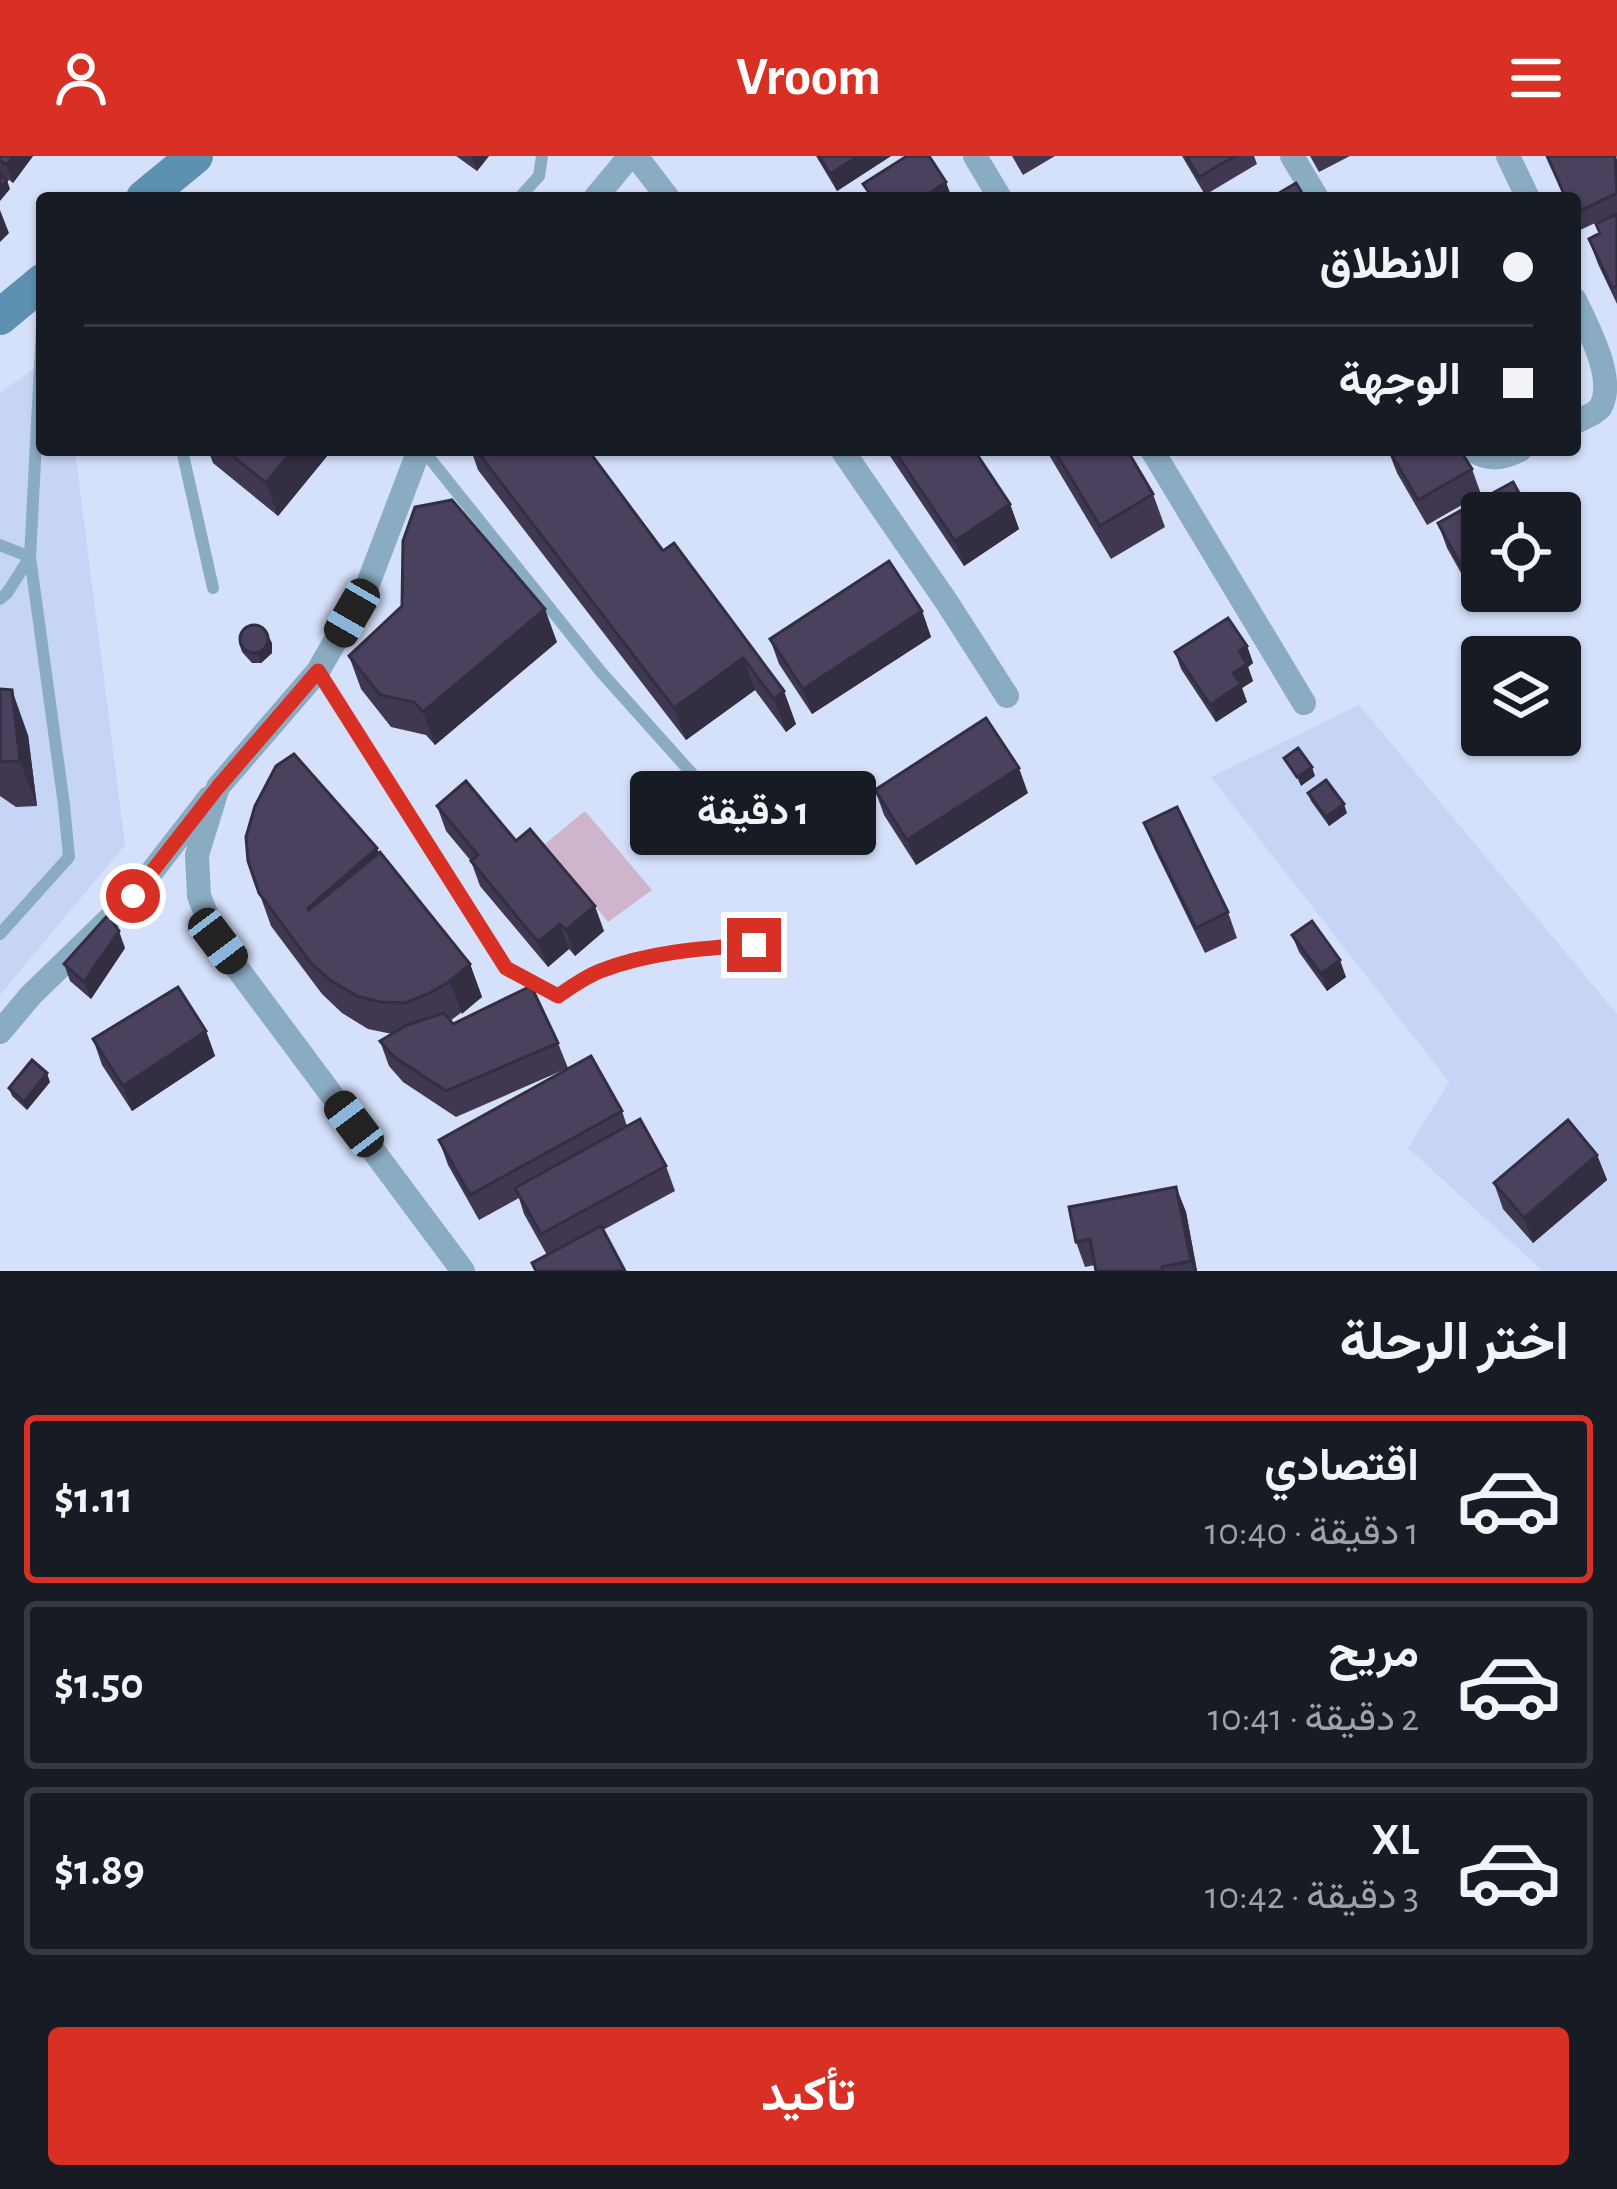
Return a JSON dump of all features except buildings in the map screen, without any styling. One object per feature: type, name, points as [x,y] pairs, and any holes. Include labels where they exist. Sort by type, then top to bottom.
[{"type":"main road","points":[[151,192],[195,156]]},
{"type":"main road","points":[[0,317],[36,287]]},
{"type":"street","points":[[601,192],[633,156],[663,192]]},
{"type":"street","points":[[974,156],[996,192]]},
{"type":"street","points":[[1292,156],[1313,192]]},
{"type":"street","points":[[1508,156],[1525,192]]},
{"type":"street","points":[[1581,313],[1608,373],[1609,392],[1598,411],[1581,419]]},
{"type":"street","points":[[0,1032],[31,995],[133,896],[318,671],[368,584],[419,456]]},
{"type":"street","points":[[846,456],[1007,696]]},
{"type":"street","points":[[1155,456],[1304,703]]},
{"type":"street","points":[[218,787],[197,855],[199,896],[218,941],[463,1271]]},
{"type":"lane","points":[[524,192],[538,176],[542,156]]},
{"type":"lane","points":[[0,934],[69,857],[30,557],[36,442]]},
{"type":"lane","points":[[183,456],[213,589]]},
{"type":"lane","points":[[426,456],[602,672],[695,777],[728,798],[793,824]]},
{"type":"lane","points":[[0,545],[30,557]]},
{"type":"lane","points":[[0,599],[30,557]]},
{"type":"lane","points":[[318,671],[506,968],[558,996],[595,972],[634,960],[673,951],[754,945]]},
{"type":"shaded area","points":[[36,367],[36,456],[76,456],[125,845],[0,995],[0,393]]},
{"type":"shaded area","points":[[1359,705],[1617,1014],[1617,1271],[1543,1271],[1408,1148],[1449,1082],[1211,777]]},
{"type":"shaded area","points":[[585,811],[652,890],[608,922],[545,844]]},
{"type":"route","points":[[133,896],[318,671],[506,968],[558,996],[595,972],[634,960],[673,951],[754,945]]}]
